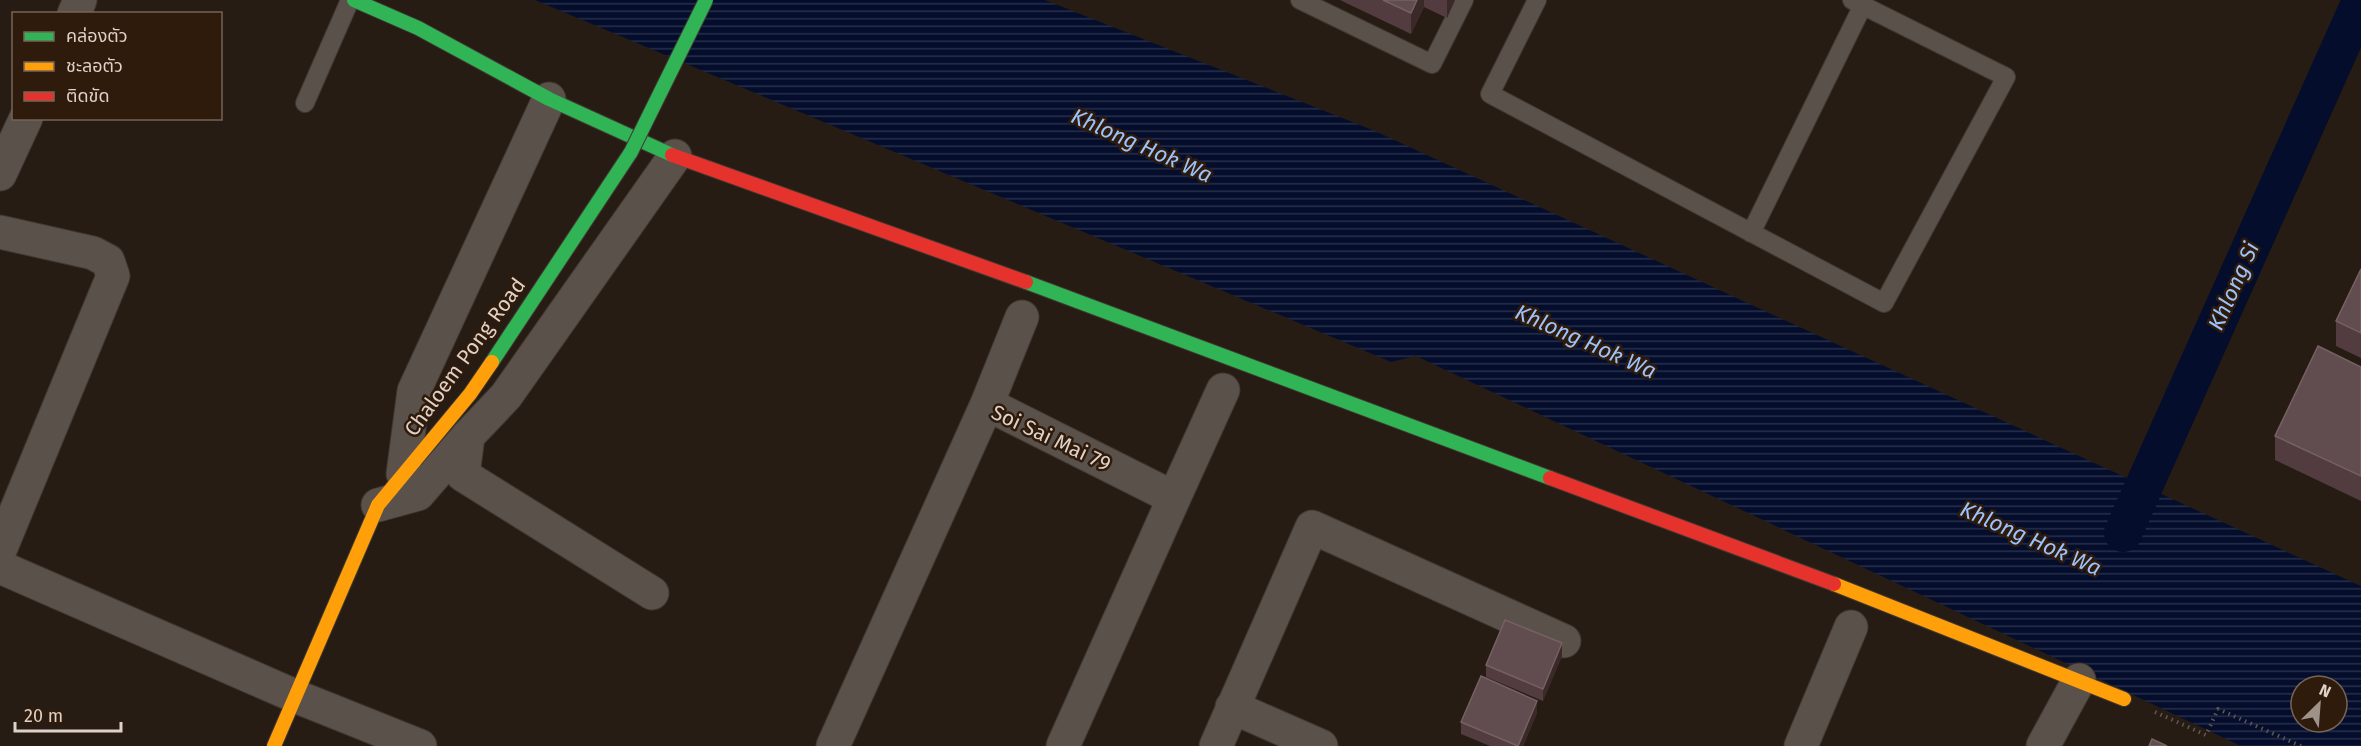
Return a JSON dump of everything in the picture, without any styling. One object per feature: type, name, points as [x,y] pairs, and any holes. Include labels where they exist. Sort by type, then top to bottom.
[{"type":"street","points":[[352,0],[418,28],[549,99],[675,156],[1017,278],[1861,594],[2124,699]]},
{"type":"street","name":"Chaloem Pong Road","points":[[274,746],[378,505],[470,394],[524,317],[631,152],[706,0]]},
{"type":"street","points":[[404,474],[414,391],[549,99]]},
{"type":"street","points":[[0,174],[25,120]]},
{"type":"street","points":[[378,505],[418,494],[468,435],[506,396],[675,156]]},
{"type":"street","points":[[0,232],[93,253],[108,261],[113,276],[0,550]]},
{"type":"street","points":[[987,404],[1022,317]]},
{"type":"street","points":[[1063,746],[1223,390]]},
{"type":"street","name":"Soi Sai Mai 79","points":[[833,746],[987,404],[1174,498]]},
{"type":"street","points":[[468,435],[463,475],[651,593]]},
{"type":"street","points":[[1216,746],[1312,527],[1564,641]]},
{"type":"street","points":[[0,567],[295,696],[420,746]]},
{"type":"street","points":[[1801,746],[1851,627]]},
{"type":"street","points":[[2043,746],[2079,680]]},
{"type":"street","points":[[1232,707],[1321,746]]},
{"type":"lane","points":[[305,103],[352,0]]},
{"type":"lane","points":[[1300,0],[1432,64],[1464,0]]},
{"type":"lane","points":[[1537,0],[1490,94],[1751,233],[1884,303],[2006,78],[1857,3],[1751,233]]},
{"type":"path","points":[[2124,699],[2206,735],[2218,709],[2301,746]]},
{"type":"water","name":"Khlong Hok Wa","points":[[535,0],[1045,0],[1375,131],[2361,586],[2361,746],[2241,746],[1416,356],[1391,362]]},
{"type":"building","points":[[1383,0],[1417,0],[1411,13]]},
{"type":"building","points":[[2361,269],[2361,333],[2336,321]]},
{"type":"building","points":[[2318,346],[2361,367],[2361,476],[2275,436]]},
{"type":"building","points":[[1505,620],[1562,643],[1543,689],[1486,665]]},
{"type":"building","points":[[1481,676],[1537,701],[1518,746],[1461,722]]},
{"type":"building","points":[[2152,739],[2167,746],[2149,746]]},
{"type":"waterway","name":"Khlong Si","points":[[2123,533],[2361,1]]},
{"type":"traffic: fast","points":[[354,0],[418,28],[549,99],[672,155]]},
{"type":"traffic: fast","points":[[631,152],[706,0]]},
{"type":"traffic: fast","points":[[492,362],[631,152]]},
{"type":"traffic: fast","points":[[1026,282],[1550,478]]},
{"type":"traffic: slow","points":[[274,746],[378,505],[470,394],[492,362]]},
{"type":"traffic: slow","points":[[1834,584],[2124,699]]},
{"type":"traffic: jam","points":[[672,155],[1026,282]]},
{"type":"traffic: jam","points":[[1550,478],[1834,584]]}]
